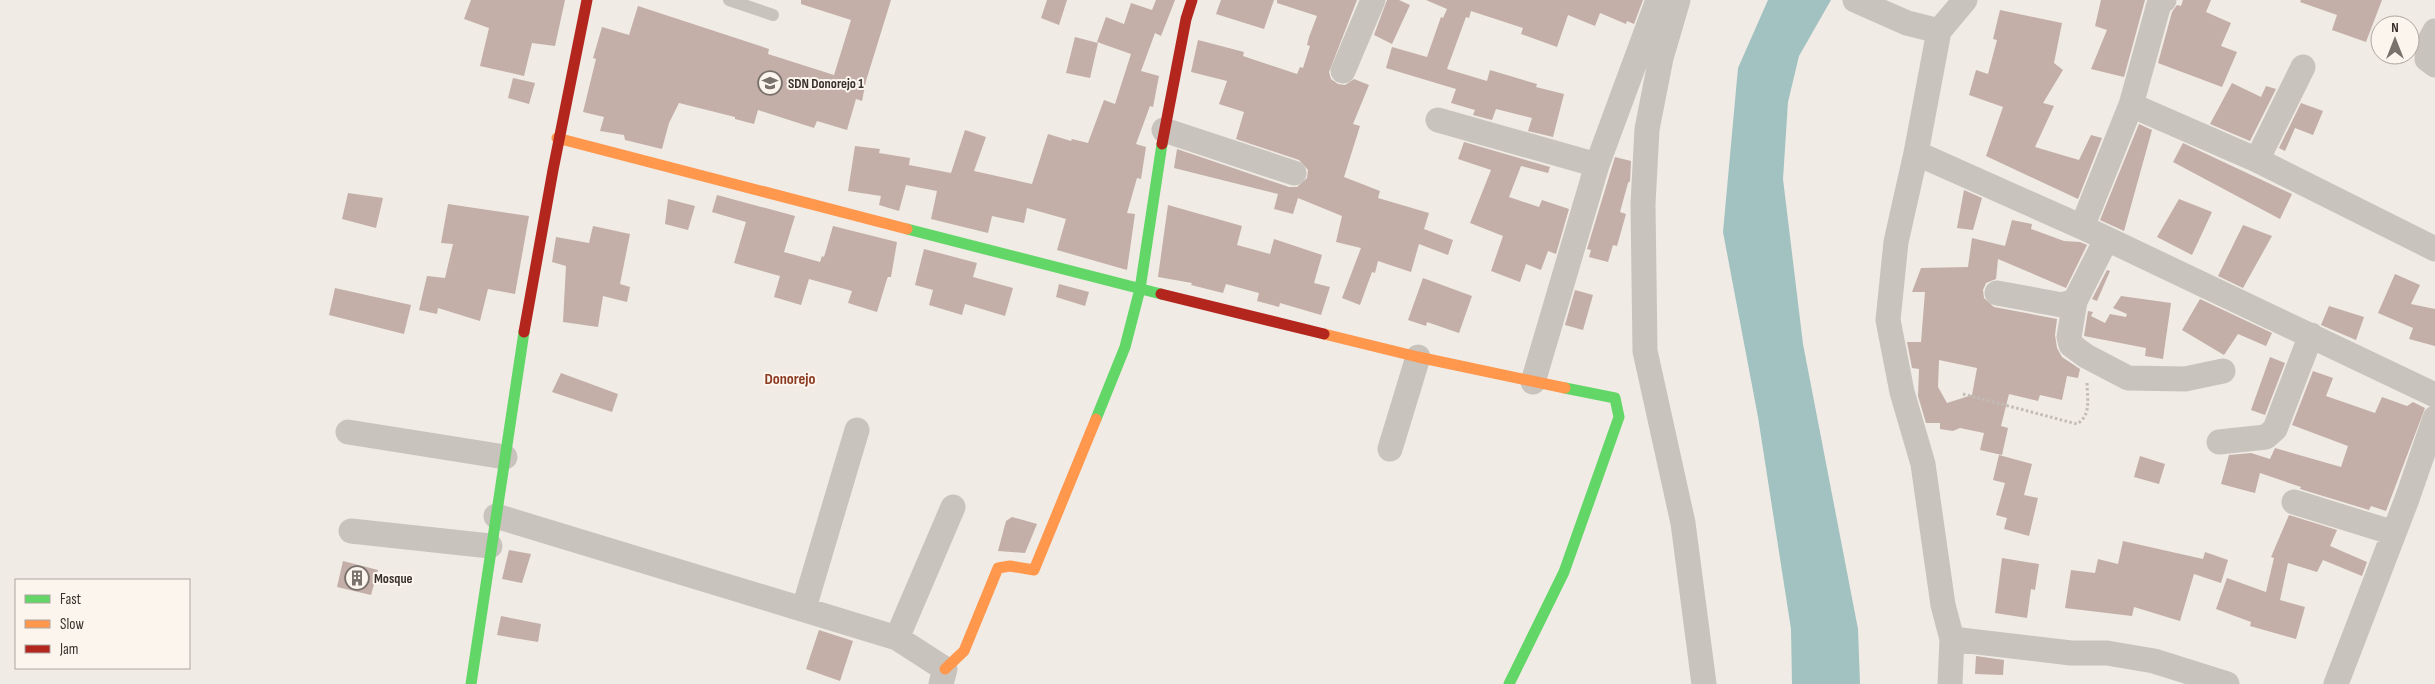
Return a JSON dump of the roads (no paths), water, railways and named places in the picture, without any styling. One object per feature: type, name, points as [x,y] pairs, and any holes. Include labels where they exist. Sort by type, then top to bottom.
[{"type":"street","points":[[471,684],[490,546],[557,138],[587,0]]},
{"type":"street","points":[[496,516],[804,608],[897,638],[943,676],[964,651],[998,568],[1010,566],[1034,570],[1125,348],[1140,289],[1164,130],[1186,19],[1192,0]]},
{"type":"street","points":[[1343,71],[1374,0]]},
{"type":"street","points":[[1533,382],[1597,165],[1658,0]]},
{"type":"street","points":[[1678,0],[1661,58],[1647,129],[1643,204],[1645,350],[1683,523],[1704,684]]},
{"type":"street","points":[[1855,0],[1907,23],[1939,31]]},
{"type":"street","points":[[1950,684],[1952,639],[1943,605],[1923,464],[1902,392],[1888,320],[1896,242],[1916,153],[1939,31],[1964,0]]},
{"type":"street","points":[[2082,227],[2131,105],[2158,4],[2164,0]]},
{"type":"street","points":[[2435,32],[2428,42],[2427,59],[2435,66]]},
{"type":"street","points":[[2257,160],[2303,67]]},
{"type":"street","points":[[2131,105],[2257,160],[2435,249]]},
{"type":"street","points":[[1438,120],[1597,165]]},
{"type":"street","points":[[1164,130],[1294,174]]},
{"type":"street","points":[[557,138],[1140,289],[1418,357],[1614,398],[1619,417],[1564,572],[1509,684]]},
{"type":"street","points":[[1916,153],[2082,227],[2435,395]]},
{"type":"street","points":[[2106,240],[2075,301],[2069,337],[2071,345],[2086,356],[2128,378],[2185,379],[2223,370]]},
{"type":"street","points":[[1996,293],[2062,305],[2075,301]]},
{"type":"street","points":[[2218,442],[2266,437],[2276,429],[2311,335]]},
{"type":"street","points":[[1390,449],[1418,357]]},
{"type":"street","points":[[2336,684],[2394,533],[2435,418]]},
{"type":"street","points":[[804,608],[857,430]]},
{"type":"street","points":[[348,432],[505,457]]},
{"type":"street","points":[[2294,502],[2394,533]]},
{"type":"street","points":[[897,638],[953,507]]},
{"type":"street","points":[[351,531],[490,546]]},
{"type":"street","points":[[1952,639],[2071,653],[2107,654],[2154,661],[2228,684]]},
{"type":"lane","points":[[729,0],[773,15]]},
{"type":"water","points":[[1768,0],[1831,0],[1799,56],[1788,102],[1783,179],[1803,344],[1858,629],[1860,684],[1792,684],[1791,629],[1758,417],[1723,232],[1738,68]]},
{"type":"place","name":"SDN Donorejo 1","points":[[770,83]]},
{"type":"place","name":"Mosque","points":[[357,578]]},
{"type":"district","name":"Donorejo","points":[[790,379]]}]
